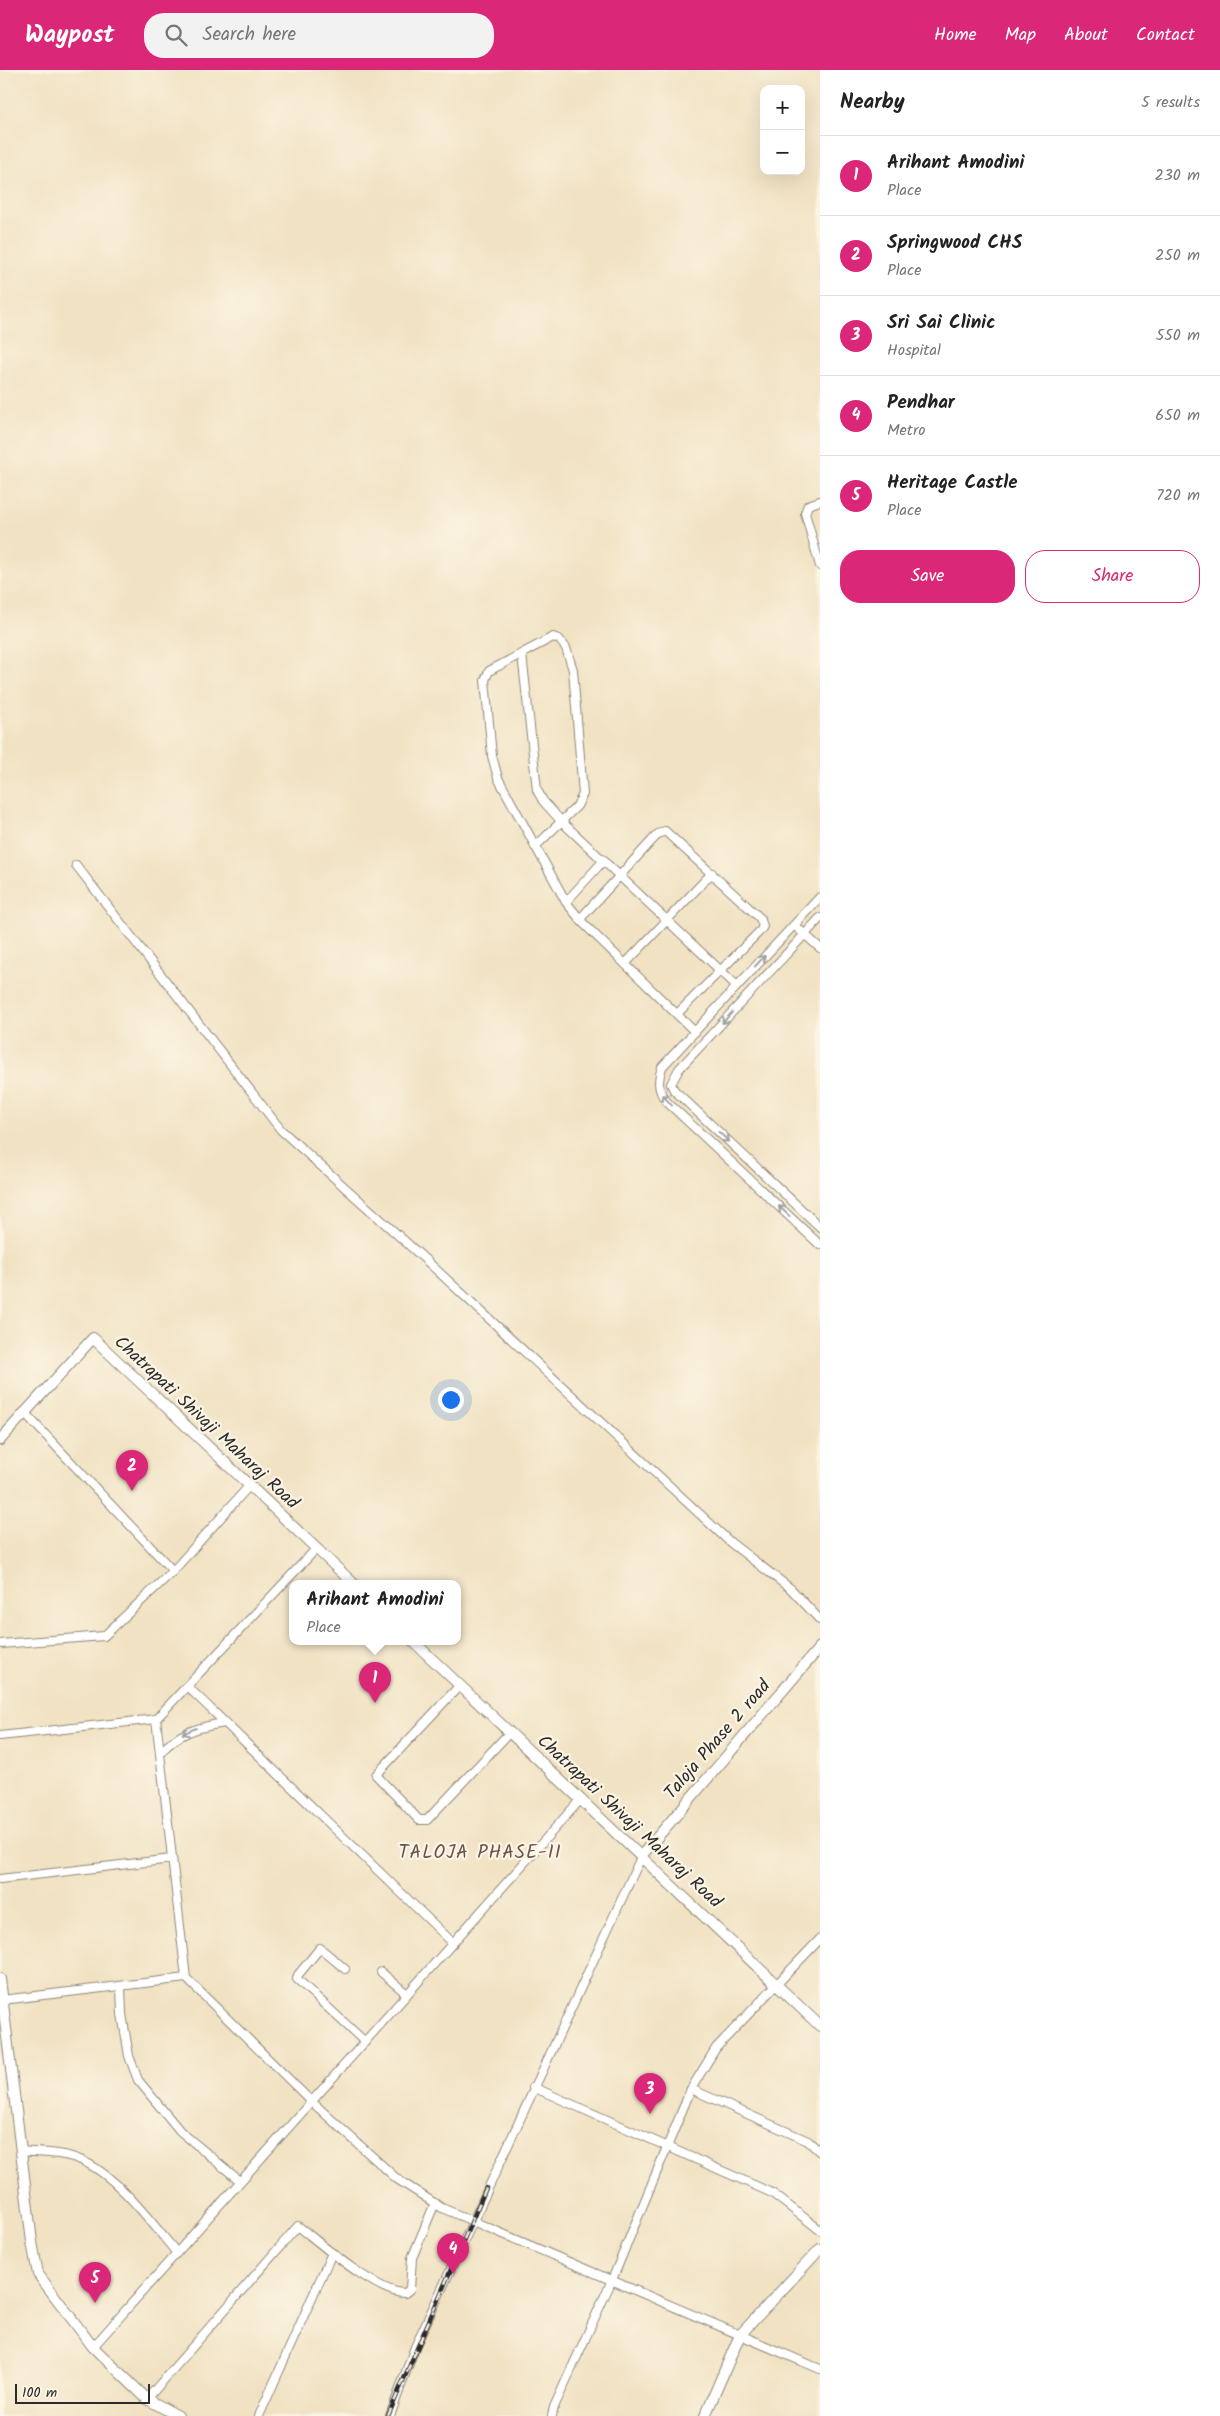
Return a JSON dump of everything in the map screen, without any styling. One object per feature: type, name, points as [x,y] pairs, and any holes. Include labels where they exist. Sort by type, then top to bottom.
[{"type":"street","points":[[820,501],[808,505],[805,513],[820,566]]},
{"type":"street","points":[[535,847],[577,806],[583,794],[573,670],[566,648],[556,637],[489,671],[484,684],[494,768],[535,847],[566,902],[580,919],[695,1032]]},
{"type":"street","points":[[522,654],[537,790],[543,802],[737,986]]},
{"type":"street","points":[[580,919],[658,834],[665,831],[760,918],[762,926],[722,970],[677,1014]]},
{"type":"street","points":[[566,902],[604,860]]},
{"type":"street","points":[[76,865],[282,1130],[429,1263],[731,1543],[791,1589],[820,1620]]},
{"type":"street","points":[[625,964],[712,873]]},
{"type":"street","points":[[820,897],[662,1067],[658,1086],[666,1100],[820,1245]]},
{"type":"street","points":[[671,1084],[679,1069],[820,918]]},
{"type":"street","points":[[794,925],[820,947]]},
{"type":"street","points":[[658,1086],[671,1084]]},
{"type":"street","points":[[671,1084],[682,1098],[820,1227]]},
{"type":"street","name":"Chatrapati Shivaji Maharaj Road","points":[[0,1440],[93,1338],[350,1580]]},
{"type":"street","points":[[24,1412],[173,1571]]},
{"type":"street","points":[[0,1644],[104,1636],[173,1571],[249,1486]]},
{"type":"street","points":[[0,1736],[156,1719],[316,1549]]},
{"type":"street","name":"Chatrapati Shivaji Maharaj Road","points":[[417,1645],[642,1855],[820,2026]]},
{"type":"street","name":"Taloja Phase 2 road","points":[[642,1855],[820,1647]]},
{"type":"street","points":[[460,1685],[376,1774],[418,1820],[427,1820],[510,1732]]},
{"type":"street","points":[[187,1686],[453,1943]]},
{"type":"street","points":[[156,1719],[186,1978],[312,2102],[396,2179],[435,2203],[474,2222],[820,2370]]},
{"type":"street","points":[[160,1753],[171,1741],[186,1731],[225,1723]]},
{"type":"street","points":[[93,2347],[580,1799]]},
{"type":"street","points":[[390,2416],[415,2347],[474,2222],[533,2087],[642,1855]]},
{"type":"street","points":[[0,1879],[172,1859]]},
{"type":"street","points":[[552,2416],[554,2407],[612,2280],[691,2089],[716,2048],[820,1939]]},
{"type":"street","points":[[345,1969],[320,1948],[298,1974],[297,1979],[365,2042]]},
{"type":"street","points":[[382,1972],[407,1994]]},
{"type":"street","points":[[2,2000],[186,1978]]},
{"type":"street","points":[[0,1979],[38,2274],[93,2347],[147,2400],[178,2416]]},
{"type":"street","points":[[121,1986],[122,2014],[129,2056],[138,2080],[180,2131],[240,2181]]},
{"type":"street","points":[[533,2087],[772,2193],[820,2230]]},
{"type":"street","points":[[691,2089],[808,2141],[820,2152]]},
{"type":"street","points":[[22,2152],[58,2154],[87,2163],[116,2186],[176,2252]]},
{"type":"street","points":[[147,2400],[298,2226],[332,2253],[386,2290],[405,2294],[410,2289],[412,2258],[435,2203]]},
{"type":"street","points":[[705,2416],[740,2335],[820,2249]]},
{"type":"street","points":[[259,2416],[332,2253]]},
{"type":"railway","points":[[388,2416],[486,2188]]},
{"type":"place","name":"Springwood CHS","points":[[132,1491]]},
{"type":"place","name":"Arihant Amodini","points":[[375,1703]]},
{"type":"place","name":"Sri Sai Clinic","points":[[650,2114]]},
{"type":"place","name":"Pendhar","points":[[453,2274]]},
{"type":"place","name":"Heritage Castle","points":[[95,2303]]},
{"type":"district","name":"TALOJA PHASE-II","points":[[480,1853]]}]
